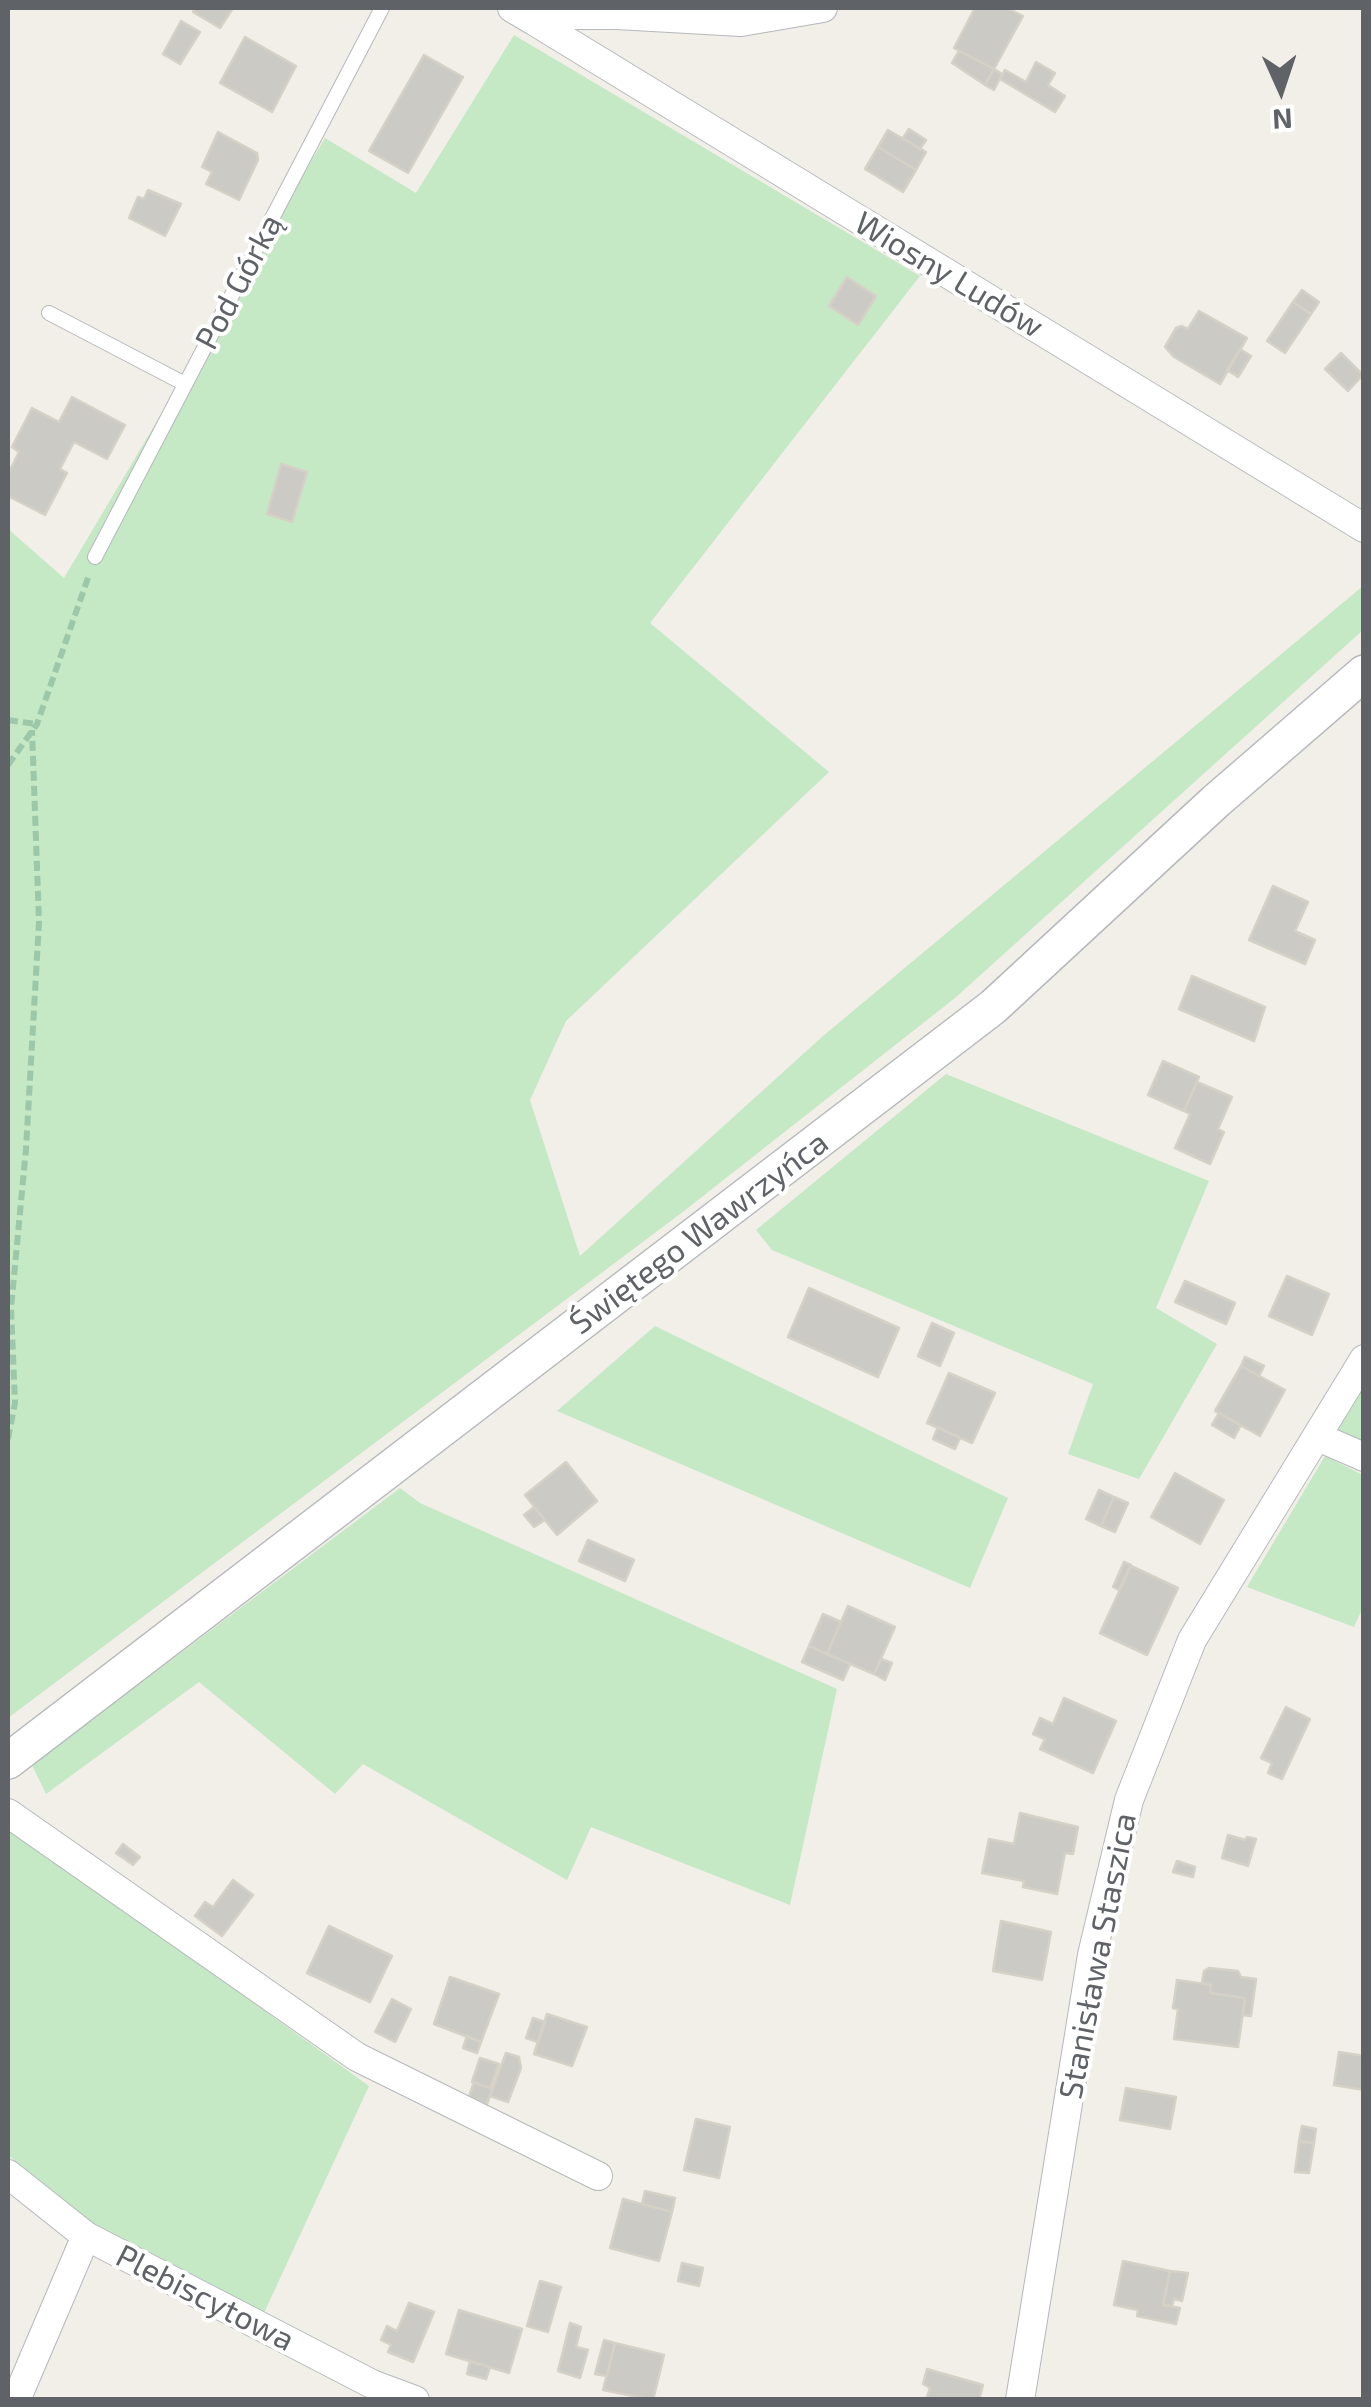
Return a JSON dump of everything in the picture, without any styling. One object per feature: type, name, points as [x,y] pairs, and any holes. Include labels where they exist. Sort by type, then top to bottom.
[{"type":"street","name":"Wiosny Ludów","points":[[523,14],[616,14],[741,22],[822,8]]},
{"type":"street","name":"Wiosny Ludów","points":[[523,14],[1364,528]]},
{"type":"street","name":"Świętego Wawrzyńca","points":[[8,1760],[993,1008],[1216,801],[1364,673]]},
{"type":"street","name":"Stanisława Staszica","points":[[1020,2400],[1092,1955],[1128,1800],[1192,1640],[1364,1359]]},
{"type":"street","points":[[1318,1437],[1364,1456]]},
{"type":"street","points":[[8,1813],[357,2057],[598,2176]]},
{"type":"street","name":"Plebiscytowa","points":[[8,2174],[86,2236],[372,2384],[415,2400]]},
{"type":"street","points":[[16,2400],[86,2236]]},
{"type":"lane","name":"Pod Górką","points":[[95,557],[382,8]]},
{"type":"lane","points":[[49,312],[186,384]]},
{"type":"path","points":[[8,766],[34,727],[95,557]]},
{"type":"path","points":[[8,720],[34,727]]},
{"type":"path","points":[[8,1439],[15,1403],[12,1308],[39,922],[34,727]]},
{"type":"green space","points":[[514,35],[920,276],[650,623],[829,772],[566,1021],[530,1100],[580,1256],[823,1036],[1363,586],[1363,630],[955,998],[684,1211],[8,1718],[8,529],[64,578],[325,138],[416,193]]},
{"type":"green space","points":[[946,1074],[1209,1181],[1156,1308],[1217,1344],[1139,1479],[1068,1454],[1093,1384],[772,1250],[756,1230]]},
{"type":"green space","points":[[655,1326],[1008,1498],[970,1588],[557,1411]]},
{"type":"green space","points":[[1363,1367],[1363,1457],[1318,1437]]},
{"type":"green space","points":[[1325,1456],[1363,1475],[1363,1607],[1354,1627],[1247,1587]]},
{"type":"green space","points":[[400,1488],[420,1503],[837,1689],[790,1905],[591,1827],[567,1880],[363,1764],[335,1794],[199,1682],[46,1794],[32,1765]]},
{"type":"green space","points":[[8,1826],[369,2086],[263,2315],[94,2224],[8,2155]]},
{"type":"building","points":[[196,8],[233,8],[220,28],[193,12]]},
{"type":"building","points":[[975,8],[1007,8],[1023,16],[994,69],[954,48]]},
{"type":"building","points":[[181,21],[200,32],[180,64],[163,54]]},
{"type":"building","points":[[245,37],[296,66],[272,112],[220,83]]},
{"type":"building","points":[[959,51],[994,69],[985,85],[952,63]]},
{"type":"building","points":[[424,55],[463,77],[408,173],[369,151]]},
{"type":"building","points":[[1036,62],[1055,73],[1048,85],[1065,96],[1055,112],[1000,79],[1005,70],[1026,82]]},
{"type":"building","points":[[994,69],[1002,74],[994,90],[985,85]]},
{"type":"building","points":[[909,129],[926,140],[920,149],[903,138]]},
{"type":"building","points":[[888,130],[926,152],[916,170],[878,147]]},
{"type":"building","points":[[218,132],[257,153],[258,160],[239,200],[206,184],[212,172],[202,167]]},
{"type":"building","points":[[878,147],[916,170],[903,192],[865,169]]},
{"type":"building","points":[[148,190],[181,204],[165,236],[129,218],[138,197],[144,199]]},
{"type":"building","points":[[847,277],[876,296],[858,325],[829,306]]},
{"type":"building","points":[[1302,290],[1319,302],[1311,314],[1293,302]]},
{"type":"building","points":[[1293,302],[1311,314],[1285,353],[1267,341]]},
{"type":"building","points":[[1199,311],[1247,338],[1220,384],[1174,357],[1165,347],[1176,328],[1188,329]]},
{"type":"building","points":[[1240,349],[1251,356],[1238,377],[1227,370]]},
{"type":"building","points":[[1341,353],[1363,375],[1348,391],[1325,369]]},
{"type":"building","points":[[72,397],[125,425],[107,459],[74,442],[60,469],[67,473],[45,515],[8,496],[8,474],[19,452],[12,447],[32,408],[59,422]]},
{"type":"building","points":[[281,464],[307,472],[292,522],[267,514]]},
{"type":"building","points":[[1273,886],[1308,902],[1295,931],[1315,940],[1305,964],[1249,940]]},
{"type":"building","points":[[1192,976],[1265,1007],[1254,1041],[1179,1009]]},
{"type":"building","points":[[1163,1061],[1199,1077],[1184,1111],[1148,1095]]},
{"type":"building","points":[[1197,1082],[1232,1097],[1218,1129],[1224,1132],[1210,1164],[1175,1148],[1190,1114],[1184,1111]]},
{"type":"building","points":[[1287,1276],[1329,1294],[1312,1335],[1269,1316]]},
{"type":"building","points":[[1185,1281],[1235,1303],[1226,1324],[1175,1302]]},
{"type":"building","points":[[809,1288],[899,1328],[878,1377],[788,1337]]},
{"type":"building","points":[[932,1323],[954,1333],[940,1366],[918,1356]]},
{"type":"building","points":[[1245,1357],[1264,1366],[1259,1376],[1241,1366]]},
{"type":"building","points":[[1241,1366],[1285,1390],[1260,1436],[1215,1411]]},
{"type":"building","points":[[949,1373],[995,1393],[972,1443],[927,1423]]},
{"type":"building","points":[[1219,1413],[1241,1425],[1234,1438],[1212,1425]]},
{"type":"building","points":[[938,1427],[960,1438],[955,1449],[933,1439]]},
{"type":"building","points":[[566,1462],[597,1501],[557,1535],[525,1495]]},
{"type":"building","points":[[1175,1473],[1224,1500],[1200,1544],[1151,1517]]},
{"type":"building","points":[[1099,1490],[1114,1497],[1101,1526],[1086,1519]]},
{"type":"building","points":[[1114,1497],[1128,1503],[1115,1532],[1101,1526]]},
{"type":"building","points":[[534,1507],[545,1520],[534,1527],[524,1515]]},
{"type":"building","points":[[588,1540],[634,1560],[625,1581],[579,1561]]},
{"type":"building","points":[[1124,1562],[1131,1565],[1119,1590],[1113,1587]]},
{"type":"building","points":[[1131,1566],[1178,1588],[1147,1655],[1100,1633]]},
{"type":"building","points":[[848,1606],[895,1627],[874,1674],[827,1654]]},
{"type":"building","points":[[823,1614],[841,1622],[827,1654],[809,1646]]},
{"type":"building","points":[[809,1646],[850,1664],[843,1680],[802,1662]]},
{"type":"building","points":[[881,1659],[892,1663],[885,1680],[874,1674]]},
{"type":"building","points":[[1064,1698],[1116,1721],[1093,1773],[1040,1749],[1045,1739],[1033,1734],[1040,1718],[1053,1724]]},
{"type":"building","points":[[1286,1707],[1310,1719],[1282,1779],[1268,1773],[1272,1763],[1261,1758]]},
{"type":"building","points":[[1020,1813],[1078,1827],[1073,1854],[1065,1853],[1057,1894],[1023,1887],[1024,1881],[982,1873],[989,1839],[1014,1844]]},
{"type":"building","points":[[1228,1835],[1256,1839],[1248,1866],[1222,1858]]},
{"type":"building","points":[[123,1844],[140,1857],[133,1865],[116,1853]]},
{"type":"building","points":[[1177,1861],[1195,1867],[1193,1877],[1173,1872]]},
{"type":"building","points":[[233,1880],[253,1895],[222,1936],[195,1916],[205,1902],[213,1907]]},
{"type":"building","points":[[1001,1921],[1051,1932],[1042,1980],[993,1971]]},
{"type":"building","points":[[329,1926],[392,1956],[370,2002],[307,1973]]},
{"type":"building","points":[[1204,1971],[1238,1971],[1241,1977],[1256,1979],[1251,2016],[1243,2015],[1245,1998],[1210,1993],[1211,1985],[1202,1983]]},
{"type":"building","points":[[450,1977],[499,1994],[481,2042],[434,2024]]},
{"type":"building","points":[[1177,1980],[1211,1985],[1210,1993],[1245,1998],[1238,2047],[1174,2039]]},
{"type":"building","points":[[392,1999],[411,2009],[395,2042],[375,2032]]},
{"type":"building","points":[[547,2014],[587,2027],[572,2066],[534,2054]]},
{"type":"building","points":[[533,2018],[545,2022],[538,2042],[526,2038]]},
{"type":"building","points":[[467,2036],[481,2042],[477,2053],[463,2048]]},
{"type":"building","points":[[1339,2052],[1364,2056],[1364,2090],[1334,2085]]},
{"type":"building","points":[[506,2053],[519,2057],[521,2068],[508,2102],[490,2096]]},
{"type":"building","points":[[480,2058],[499,2064],[490,2088],[472,2082]]},
{"type":"building","points":[[474,2082],[492,2089],[487,2104],[469,2097]]},
{"type":"building","points":[[1126,2088],[1176,2097],[1170,2129],[1120,2120]]},
{"type":"building","points":[[696,2119],[730,2127],[719,2178],[684,2170]]},
{"type":"building","points":[[1302,2126],[1316,2129],[1314,2143],[1299,2141]]},
{"type":"building","points":[[1299,2142],[1314,2143],[1309,2173],[1295,2172]]},
{"type":"building","points":[[645,2191],[675,2198],[672,2212],[642,2204]]},
{"type":"building","points":[[623,2199],[672,2212],[659,2261],[610,2248]]},
{"type":"building","points":[[1123,2261],[1170,2271],[1163,2305],[1180,2308],[1176,2324],[1137,2316],[1138,2310],[1114,2305]]},
{"type":"building","points":[[682,2263],[703,2268],[699,2286],[678,2281]]},
{"type":"building","points":[[1170,2271],[1188,2273],[1182,2301],[1174,2299],[1172,2306],[1163,2305]]},
{"type":"building","points":[[540,2281],[561,2287],[548,2332],[527,2326]]},
{"type":"building","points":[[409,2303],[434,2312],[413,2362],[388,2352],[391,2345],[381,2340],[387,2326],[397,2331]]},
{"type":"building","points":[[459,2310],[522,2329],[509,2373],[446,2354]]},
{"type":"building","points":[[570,2323],[581,2327],[576,2347],[588,2350],[580,2378],[558,2371]]},
{"type":"building","points":[[604,2340],[615,2343],[607,2376],[595,2374]]},
{"type":"building","points":[[615,2343],[664,2355],[653,2400],[603,2390]]},
{"type":"building","points":[[470,2361],[490,2367],[486,2379],[467,2374]]},
{"type":"building","points":[[927,2369],[983,2385],[979,2400],[926,2400],[930,2388],[923,2384]]}]
